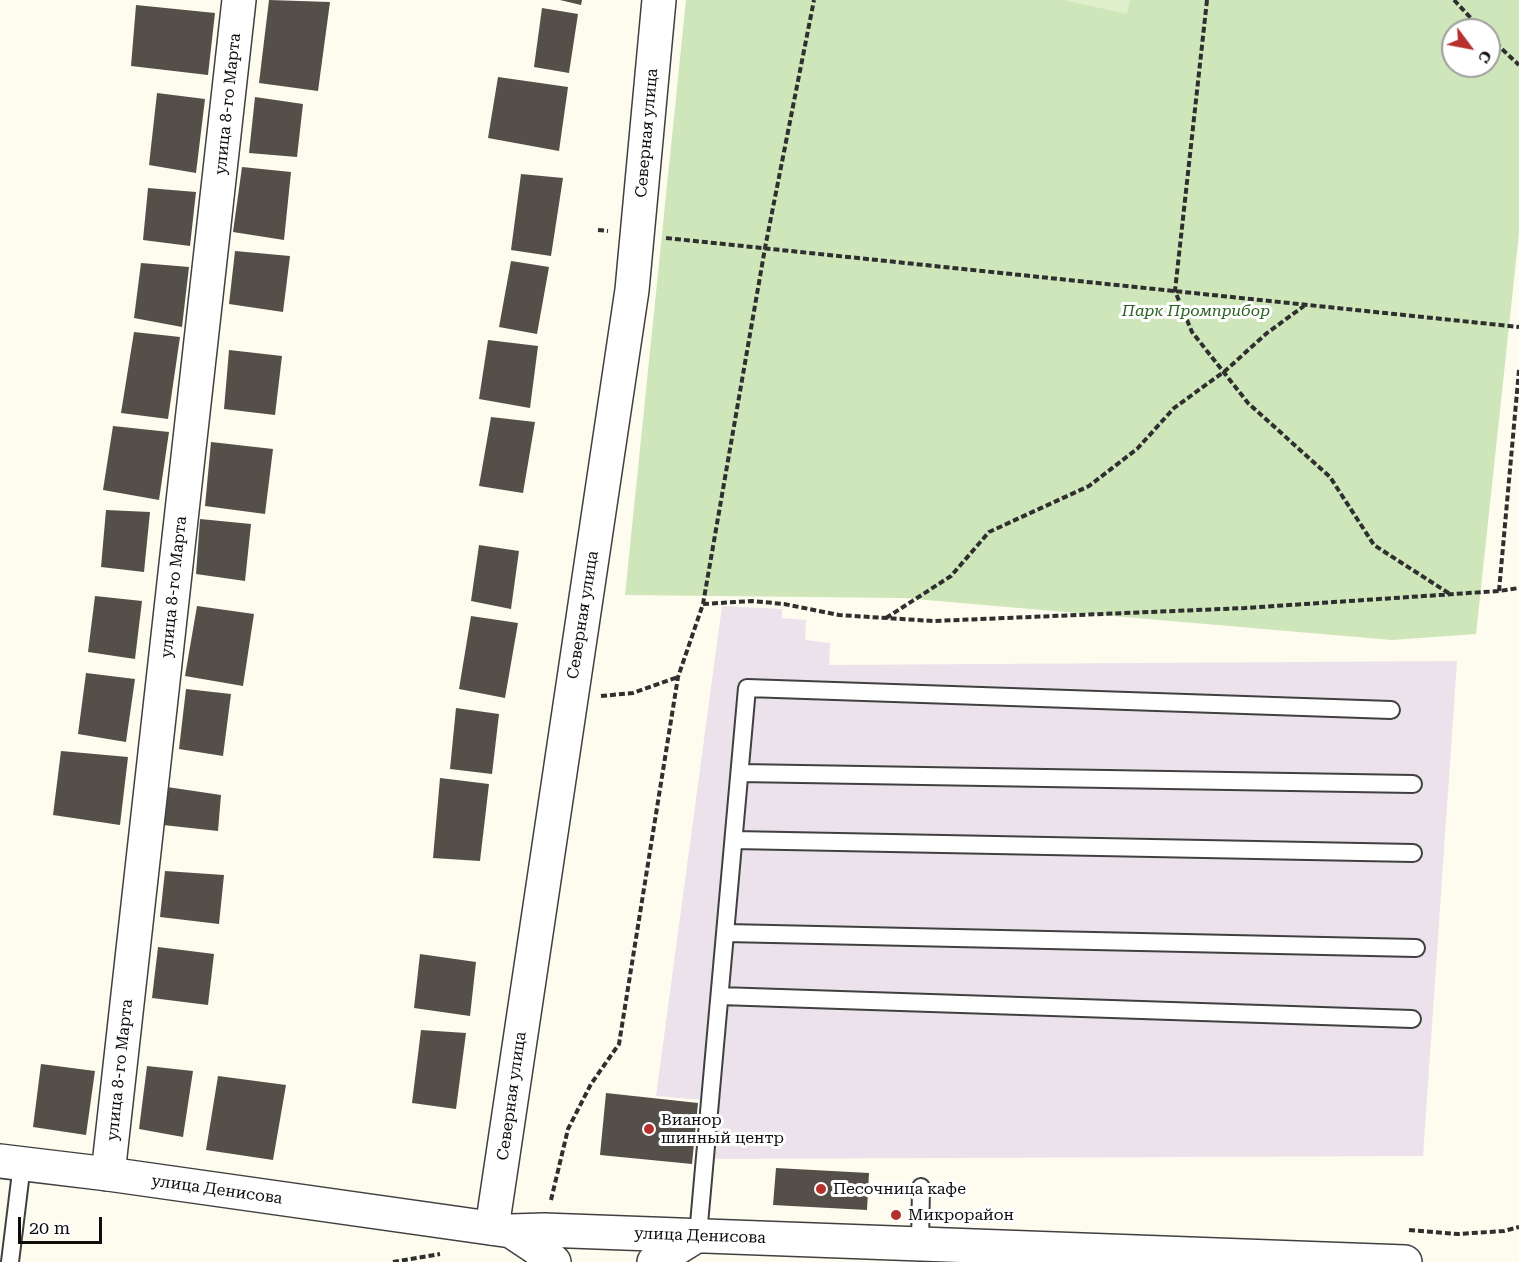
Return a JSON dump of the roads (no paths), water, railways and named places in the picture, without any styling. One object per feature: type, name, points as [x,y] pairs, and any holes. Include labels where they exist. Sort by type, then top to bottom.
[{"type":"street","name":"улица 8-го Марта","points":[[108,1174],[239,0]]},
{"type":"street","name":"Северная улица","points":[[502,1230],[571,699],[632,290],[659,0]]},
{"type":"street","name":"улица Денисова","points":[[11,1162],[502,1230],[698,1235],[1405,1262]]},
{"type":"street","points":[[502,1230],[535,1247],[554,1262]]},
{"type":"street","points":[[654,1262],[698,1235]]},
{"type":"lane","points":[[698,1235],[747,688],[1391,710]]},
{"type":"lane","points":[[740,773],[1413,784]]},
{"type":"lane","points":[[734,840],[1413,853]]},
{"type":"lane","points":[[726,933],[1416,948]]},
{"type":"lane","points":[[720,996],[1412,1019]]},
{"type":"lane","points":[[10,1262],[11,1162]]},
{"type":"lane","points":[[920,1244],[921,1187]]},
{"type":"place","name":"Вианор шинный центр","points":[[649,1129]]},
{"type":"place","name":"Песочница кафе","points":[[821,1189]]},
{"type":"place","name":"Микрорайон","points":[[896,1215]]},
{"type":"park label","name":"Парк Промприбор","points":[[1196,311]]}]
